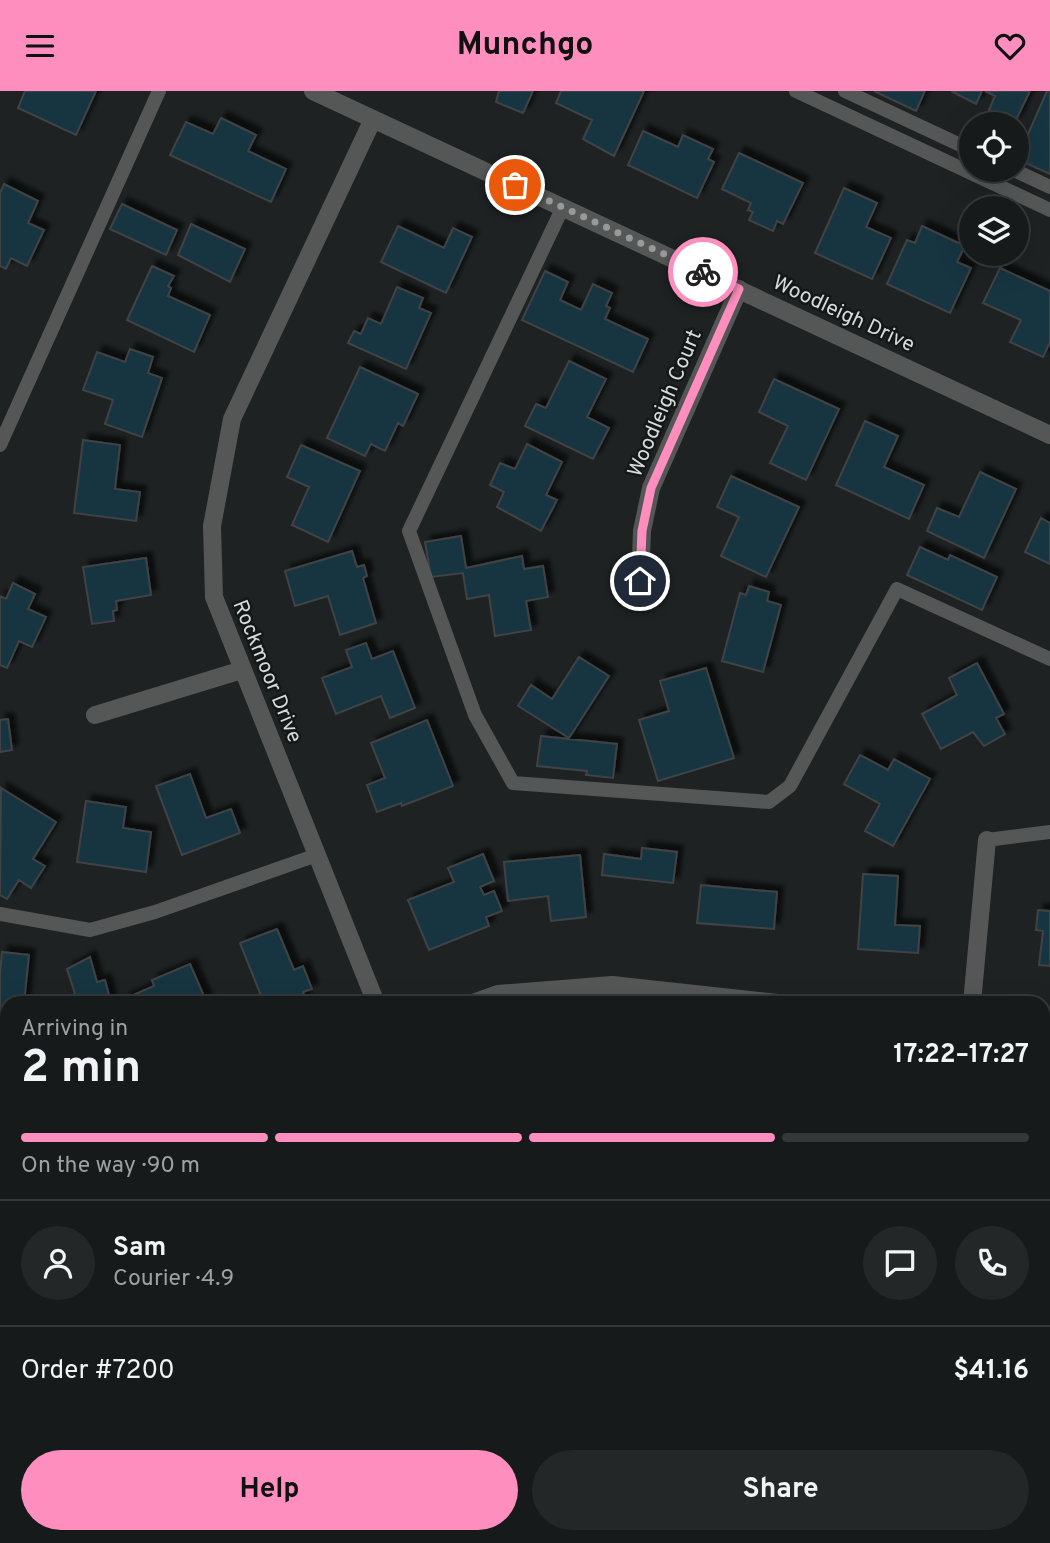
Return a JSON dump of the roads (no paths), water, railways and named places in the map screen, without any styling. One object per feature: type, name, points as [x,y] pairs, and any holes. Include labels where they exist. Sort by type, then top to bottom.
[{"type":"street","name":"Woodleigh Drive","points":[[313,91],[1050,435]]},
{"type":"street","name":"Rockmoor Drive","points":[[373,119],[232,419],[212,537],[214,597],[373,996]]},
{"type":"street","name":"Woodleigh Court","points":[[640,581],[642,531],[651,488],[739,289]]},
{"type":"street","points":[[95,715],[242,670]]},
{"type":"street","points":[[973,996],[987,840]]},
{"type":"street","points":[[492,996],[612,985],[713,996]]},
{"type":"lane","points":[[0,445],[159,91]]},
{"type":"lane","points":[[796,91],[1050,210]]},
{"type":"lane","points":[[845,91],[959,144]]},
{"type":"lane","points":[[1029,177],[1050,187]]},
{"type":"lane","points":[[563,207],[410,531],[475,715],[513,783],[769,801],[790,786],[897,589],[1050,659]]},
{"type":"lane","points":[[987,840],[1050,832]]},
{"type":"lane","points":[[0,914],[90,930],[155,912],[317,855]]}]
